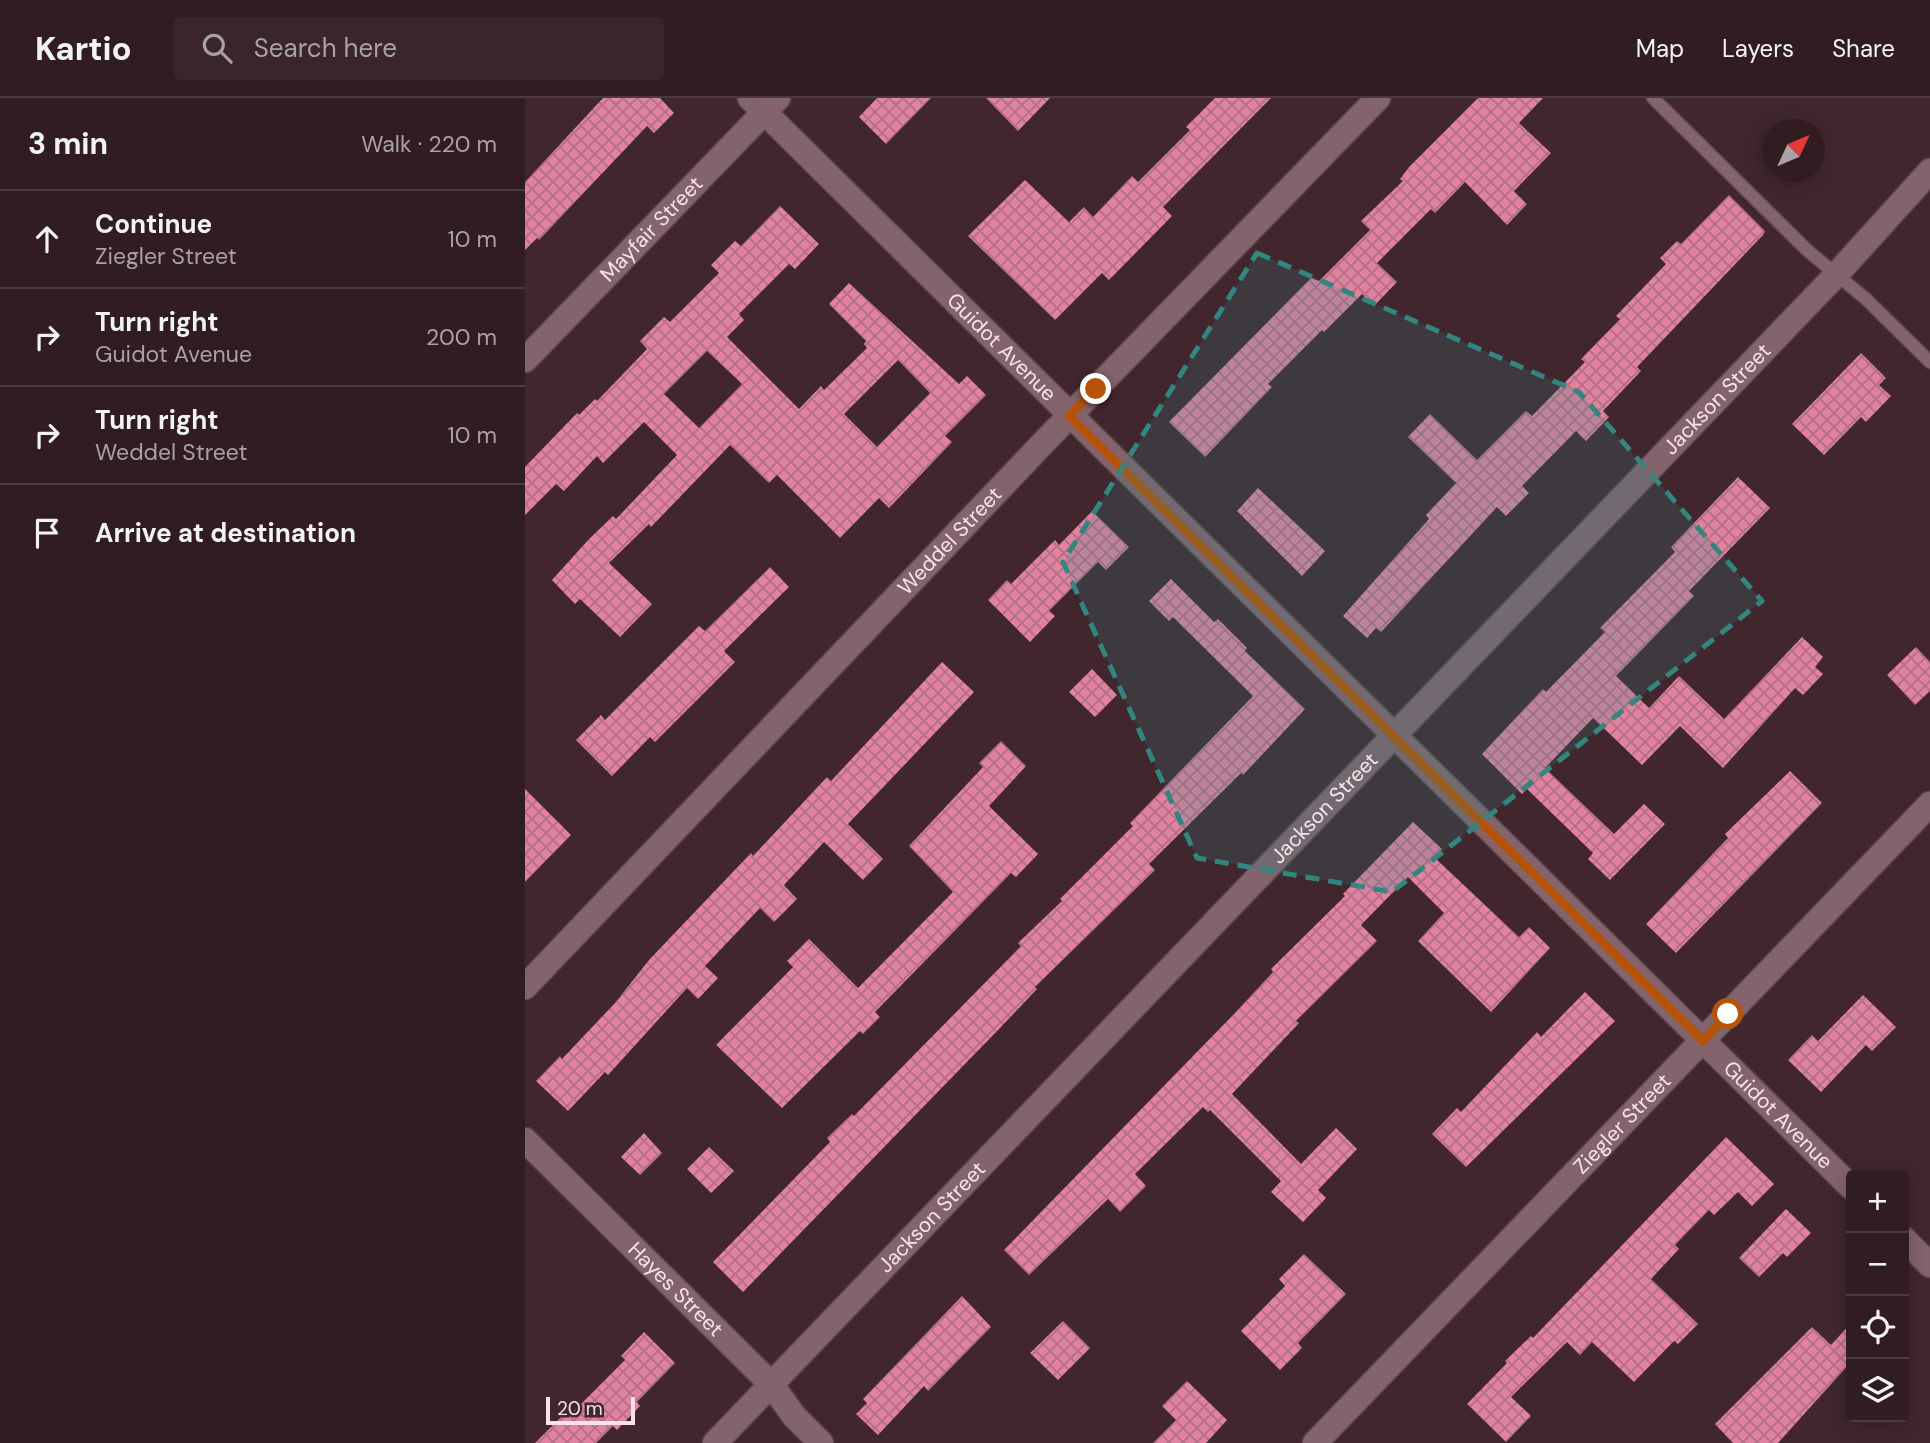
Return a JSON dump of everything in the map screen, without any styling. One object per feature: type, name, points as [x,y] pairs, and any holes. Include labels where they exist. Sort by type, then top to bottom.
[{"type":"street","name":"Weddel Street","points":[[525,987],[1069,416],[1378,98]]},
{"type":"street","name":"Guidot Avenue","points":[[764,103],[1069,416],[1846,1182]]},
{"type":"street","name":"Mayfair Street","points":[[525,360],[764,103]]},
{"type":"street","name":"Jackson Street","points":[[715,1443],[1836,275],[1930,171]]},
{"type":"street","name":"Ziegler Street","points":[[1315,1443],[1930,804]]},
{"type":"street","name":"Hayes Street","points":[[525,1140],[771,1384],[795,1416],[821,1443]]},
{"type":"street","points":[[1909,1244],[1930,1265]]},
{"type":"lane","points":[[1653,98],[1930,362]]},
{"type":"highlighted area","points":[[1257,253],[1579,392],[1762,601],[1392,892],[1197,858],[1063,562]]},
{"type":"building","points":[[603,98],[660,98],[674,113],[654,133],[647,126],[539,240],[537,238],[525,250],[525,182]]},
{"type":"building","points":[[877,98],[931,98],[886,144],[859,117]]},
{"type":"building","points":[[986,98],[1050,98],[1018,131]]},
{"type":"building","points":[[1215,98],[1271,98],[1163,207],[1172,216],[1109,280],[1102,273],[1055,320],[968,236],[1025,180],[1069,222],[1084,207],[1093,217],[1132,176],[1138,182],[1190,130],[1186,127]]},
{"type":"building","points":[[1478,98],[1543,98],[1519,123],[1551,153],[1514,191],[1527,204],[1507,225],[1465,182],[1435,213],[1431,209],[1377,263],[1397,282],[1374,306],[1362,294],[1324,332],[1322,330],[1268,384],[1272,387],[1205,457],[1169,422],[1311,278],[1319,281],[1370,230],[1361,221],[1403,181],[1400,179],[1409,167]]},
{"type":"building","points":[[1729,195],[1765,231],[1763,235],[1637,367],[1641,371],[1603,411],[1609,417],[1586,441],[1576,431],[1522,486],[1529,493],[1506,516],[1497,507],[1381,632],[1376,628],[1367,638],[1343,616],[1429,519],[1426,515],[1456,483],[1408,437],[1430,414],[1477,460],[1526,411],[1532,416],[1585,362],[1581,359],[1620,319],[1616,316],[1666,264],[1660,258],[1677,241],[1681,244]]},
{"type":"building","points":[[780,206],[819,244],[795,269],[789,264],[739,314],[744,320],[727,337],[799,409],[821,386],[824,390],[867,348],[864,344],[866,341],[829,304],[849,283],[959,384],[967,376],[986,395],[945,436],[952,442],[889,508],[879,498],[840,538],[777,475],[769,483],[730,445],[651,527],[649,524],[609,563],[652,604],[620,637],[580,599],[575,604],[552,580],[590,538],[613,516],[616,519],[677,455],[644,422],[603,463],[597,456],[564,491],[556,484],[525,515],[525,467],[577,413],[579,415],[595,399],[597,401],[647,349],[640,341],[664,317],[670,322],[719,273],[711,265],[735,241],[741,246]],"holes":[[[707,351],[742,384],[699,428],[664,394]],[[898,360],[930,393],[877,447],[844,414]]]},
{"type":"building","points":[[1861,353],[1886,378],[1879,385],[1891,396],[1866,422],[1861,417],[1824,455],[1792,424]]},
{"type":"building","points":[[1738,477],[1770,508],[1689,591],[1694,596],[1616,676],[1649,708],[1679,676],[1724,719],[1802,637],[1823,657],[1815,667],[1823,674],[1803,695],[1795,688],[1723,768],[1680,726],[1642,765],[1593,718],[1545,768],[1614,834],[1644,804],[1665,824],[1610,880],[1588,859],[1593,853],[1527,789],[1522,794],[1482,754],[1543,689],[1546,692],[1605,632],[1600,628],[1675,552],[1671,547]]},
{"type":"building","points":[[1258,488],[1325,551],[1302,576],[1237,511]]},
{"type":"building","points":[[1092,511],[1129,547],[1106,570],[1098,562],[1049,611],[1055,616],[1030,642],[988,600],[1007,580],[1011,584],[1055,540],[1059,545]]},
{"type":"building","points":[[770,567],[789,587],[724,651],[735,662],[655,742],[650,737],[612,776],[576,740],[601,715],[605,720],[699,626],[705,631]]},
{"type":"building","points":[[1171,579],[1214,622],[1218,619],[1247,648],[1245,651],[1305,709],[1243,775],[1241,773],[1149,864],[1155,870],[1035,987],[1037,989],[1000,1028],[743,1292],[713,1262],[830,1142],[827,1138],[852,1114],[854,1116],[1021,946],[1018,943],[1062,901],[1060,899],[1133,826],[1130,823],[1253,696],[1173,617],[1169,621],[1149,601]]},
{"type":"building","points":[[1916,647],[1930,662],[1930,691],[1915,705],[1887,675]]},
{"type":"building","points":[[942,662],[974,692],[848,824],[883,859],[863,880],[824,842],[784,885],[797,899],[774,922],[760,908],[705,966],[718,978],[698,999],[687,988],[608,1075],[605,1072],[568,1111],[536,1081],[560,1056],[562,1059],[615,1003],[649,960],[751,853],[753,856],[827,777],[831,781]]},
{"type":"building","points":[[1092,669],[1117,695],[1095,717],[1069,692]]},
{"type":"building","points":[[1001,741],[1026,766],[989,806],[1038,854],[1016,877],[1011,873],[875,1012],[880,1017],[863,1034],[860,1031],[782,1108],[716,1045],[793,967],[787,961],[809,939],[858,988],[953,892],[909,846],[983,767],[979,763]]},
{"type":"building","points":[[1790,771],[1822,803],[1676,953],[1646,924],[1728,838],[1725,834]]},
{"type":"building","points":[[525,789],[571,835],[525,882]]},
{"type":"building","points":[[1413,822],[1442,849],[1434,857],[1519,937],[1529,927],[1550,948],[1491,1012],[1418,941],[1444,913],[1408,877],[1361,925],[1377,941],[1296,1021],[1299,1023],[1232,1094],[1301,1164],[1336,1128],[1357,1149],[1318,1190],[1326,1198],[1303,1222],[1271,1192],[1281,1181],[1210,1110],[1208,1112],[1203,1107],[1135,1174],[1146,1186],[1120,1212],[1108,1199],[1029,1275],[1004,1250],[1233,1015],[1273,972],[1271,969],[1345,896],[1343,894]]},
{"type":"building","points":[[1585,992],[1615,1021],[1466,1167],[1432,1134],[1457,1108],[1461,1112],[1537,1032],[1541,1037]]},
{"type":"building","points":[[1863,995],[1896,1027],[1872,1051],[1866,1045],[1821,1092],[1788,1060],[1812,1035],[1818,1041]]},
{"type":"building","points":[[644,1133],[662,1153],[640,1175],[621,1157]]},
{"type":"building","points":[[1726,1137],[1774,1184],[1752,1206],[1738,1192],[1714,1215],[1709,1210],[1675,1245],[1679,1249],[1651,1279],[1698,1324],[1678,1344],[1674,1341],[1634,1382],[1592,1342],[1580,1355],[1567,1342],[1511,1397],[1531,1416],[1506,1442],[1467,1404],[1507,1363],[1505,1361],[1531,1336],[1533,1338]]},
{"type":"building","points":[[709,1147],[734,1171],[711,1193],[687,1169]]},
{"type":"building","points":[[1786,1209],[1811,1233],[1787,1257],[1783,1253],[1759,1277],[1739,1258]]},
{"type":"building","points":[[1304,1254],[1346,1294],[1298,1343],[1302,1348],[1280,1370],[1241,1331],[1285,1286],[1279,1279]]},
{"type":"building","points":[[962,1296],[991,1327],[928,1391],[924,1386],[878,1435],[856,1414],[867,1403],[863,1399]]},
{"type":"building","points":[[1063,1321],[1090,1348],[1058,1380],[1030,1353]]},
{"type":"building","points":[[1812,1327],[1831,1345],[1846,1328],[1846,1368],[1778,1443],[1733,1443],[1715,1424]]},
{"type":"building","points":[[644,1332],[675,1363],[637,1402],[640,1406],[617,1430],[613,1426],[596,1443],[535,1443],[567,1411],[571,1414],[625,1360],[621,1356]]},
{"type":"building","points":[[1187,1381],[1227,1420],[1206,1443],[1153,1443],[1176,1420],[1162,1406]]},
{"type":"route","points":[[1096,389],[1069,416],[1703,1041],[1728,1014]]}]
